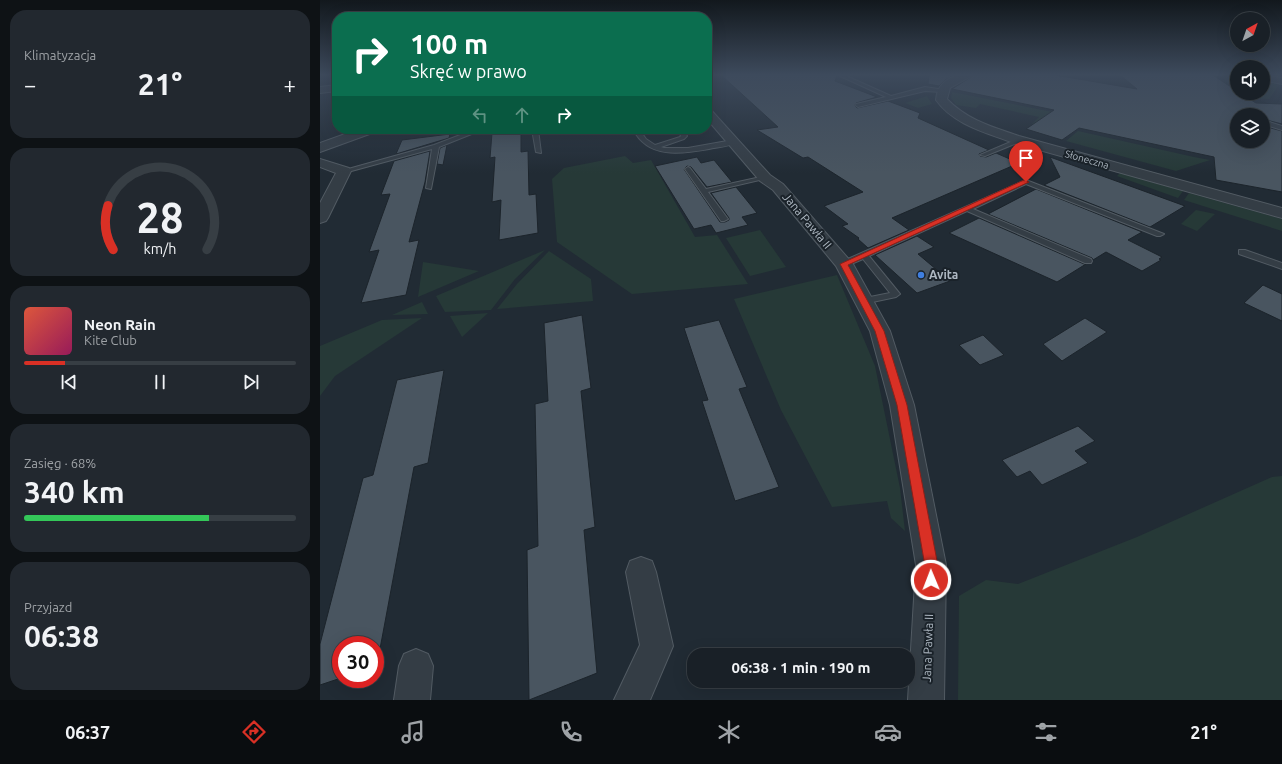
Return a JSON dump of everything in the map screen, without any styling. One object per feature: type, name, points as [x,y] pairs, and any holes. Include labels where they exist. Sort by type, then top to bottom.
[{"type":"street","name":"Słoneczna","points":[[949,108],[958,116],[972,124],[1020,140],[1282,213]]},
{"type":"street","name":"Jana Pawła II","points":[[712,118],[765,178],[778,187],[854,260],[864,301],[880,331],[902,405],[931,566],[926,700]]},
{"type":"street","points":[[320,148],[358,134]]},
{"type":"street","points":[[320,164],[344,171],[320,218]]},
{"type":"street","points":[[632,700],[657,646],[641,572]]},
{"type":"street","points":[[412,700],[416,666]]},
{"type":"lane","points":[[1270,124],[1282,128]]},
{"type":"lane","points":[[344,171],[436,146],[468,134]]},
{"type":"lane","points":[[536,134],[539,152]]},
{"type":"lane","points":[[639,134],[642,139],[653,147],[663,151],[733,142]]},
{"type":"lane","points":[[653,147],[682,138],[684,136],[683,134]]},
{"type":"lane","points":[[983,154],[1020,140]]},
{"type":"lane","points":[[429,188],[436,146]]},
{"type":"lane","points":[[688,169],[724,219]]},
{"type":"lane","points":[[704,191],[765,178]]},
{"type":"lane","points":[[854,260],[1026,182],[1160,234]]},
{"type":"lane","points":[[967,208],[1088,261]]},
{"type":"lane","points":[[1242,252],[1282,266]]},
{"type":"lane","points":[[854,260],[883,280],[896,294],[864,301]]},
{"type":"green space","points":[[997,108],[1031,108],[1078,117],[1051,130],[1032,124],[1039,117]]},
{"type":"green space","points":[[1078,131],[1210,160],[1176,171],[1066,141]]},
{"type":"green space","points":[[625,156],[633,163],[651,160],[695,237],[717,235],[748,284],[632,294],[557,242],[552,179],[564,168]]},
{"type":"green space","points":[[1120,173],[1183,191],[1178,198],[1117,176]]},
{"type":"green space","points":[[1189,193],[1282,219],[1282,231],[1184,200]]},
{"type":"green space","points":[[1196,210],[1215,214],[1197,231],[1181,224]]},
{"type":"green space","points":[[760,230],[786,267],[750,276],[726,238]]},
{"type":"green space","points":[[545,250],[515,279],[491,310],[445,312],[436,296]]},
{"type":"green space","points":[[549,251],[591,279],[593,301],[497,309],[517,284]]},
{"type":"green space","points":[[423,262],[479,271],[418,297]]},
{"type":"green space","points":[[837,275],[875,366],[900,488],[905,531],[891,518],[887,501],[832,507],[781,410],[734,299]]},
{"type":"green space","points":[[422,302],[428,314],[392,315]]},
{"type":"green space","points":[[488,313],[462,337],[450,316]]},
{"type":"green space","points":[[422,318],[335,376],[320,396],[320,346],[382,320]]},
{"type":"green space","points":[[1282,476],[1282,700],[958,700],[959,596],[986,580],[1018,584],[1137,537],[1272,477]]},
{"type":"building","points":[[757,108],[906,108],[920,113],[918,118],[989,150],[979,154],[980,156],[986,157],[996,153],[1019,163],[892,218],[909,230],[868,248],[858,239],[859,238],[842,226],[848,224],[824,206],[863,192],[808,157],[803,158],[757,130],[778,127]]},
{"type":"building","points":[[1043,108],[1282,108],[1282,124],[1270,121],[1270,108],[1230,108],[1230,148],[1270,148],[1270,128],[1282,131],[1282,192],[1216,180],[1214,157],[1079,128],[1062,140],[1026,129],[1054,110]]},
{"type":"building","points":[[450,134],[449,138],[396,154],[402,140]]},
{"type":"building","points":[[492,134],[521,134],[521,152],[528,151],[529,195],[536,194],[538,233],[499,240],[501,200],[492,202],[495,157],[490,158]]},
{"type":"building","points":[[447,145],[443,165],[437,164],[440,148]]},
{"type":"building","points":[[430,151],[425,182],[409,242],[419,240],[406,295],[361,303],[379,250],[369,252],[390,194],[381,195],[394,161]]},
{"type":"building","points":[[697,157],[701,163],[714,160],[732,182],[707,187],[691,167],[687,166],[684,169],[720,222],[725,222],[729,220],[729,218],[711,193],[736,187],[757,213],[742,217],[748,225],[716,233],[711,225],[694,229],[655,166]]},
{"type":"building","points":[[1050,157],[1185,206],[1150,227],[1044,185],[1060,177]]},
{"type":"building","points":[[1036,189],[1142,232],[1128,240],[1162,257],[1159,259],[1161,260],[1142,271],[1106,252],[1093,260],[1092,258],[988,214]]},
{"type":"building","points":[[979,218],[1086,264],[1057,282],[949,233]]},
{"type":"building","name":"Avita","points":[[917,236],[934,247],[918,254],[950,281],[917,293],[875,255]]},
{"type":"building","points":[[1263,285],[1282,294],[1282,321],[1244,303]]},
{"type":"building","points":[[582,315],[591,388],[581,391],[595,527],[584,530],[597,673],[529,700],[527,550],[538,546],[535,404],[548,401],[544,323]]},
{"type":"building","points":[[1085,318],[1107,332],[1062,361],[1043,344]]},
{"type":"building","points":[[719,320],[747,387],[739,389],[779,487],[735,501],[702,401],[708,400],[684,328]]},
{"type":"building","points":[[983,335],[1004,355],[980,365],[959,345]]},
{"type":"building","points":[[444,370],[428,463],[414,467],[382,636],[332,636],[332,681],[320,685],[320,644],[363,478],[373,475],[397,380]]},
{"type":"building","points":[[1078,426],[1095,441],[1075,451],[1088,463],[1042,485],[1030,471],[1017,477],[1002,460]]},
{"type":"place","name":"Avita","points":[[921,275]]},
{"type":"route","points":[[931,580],[931,566],[902,405],[880,331],[844,264],[1026,182]]}]
